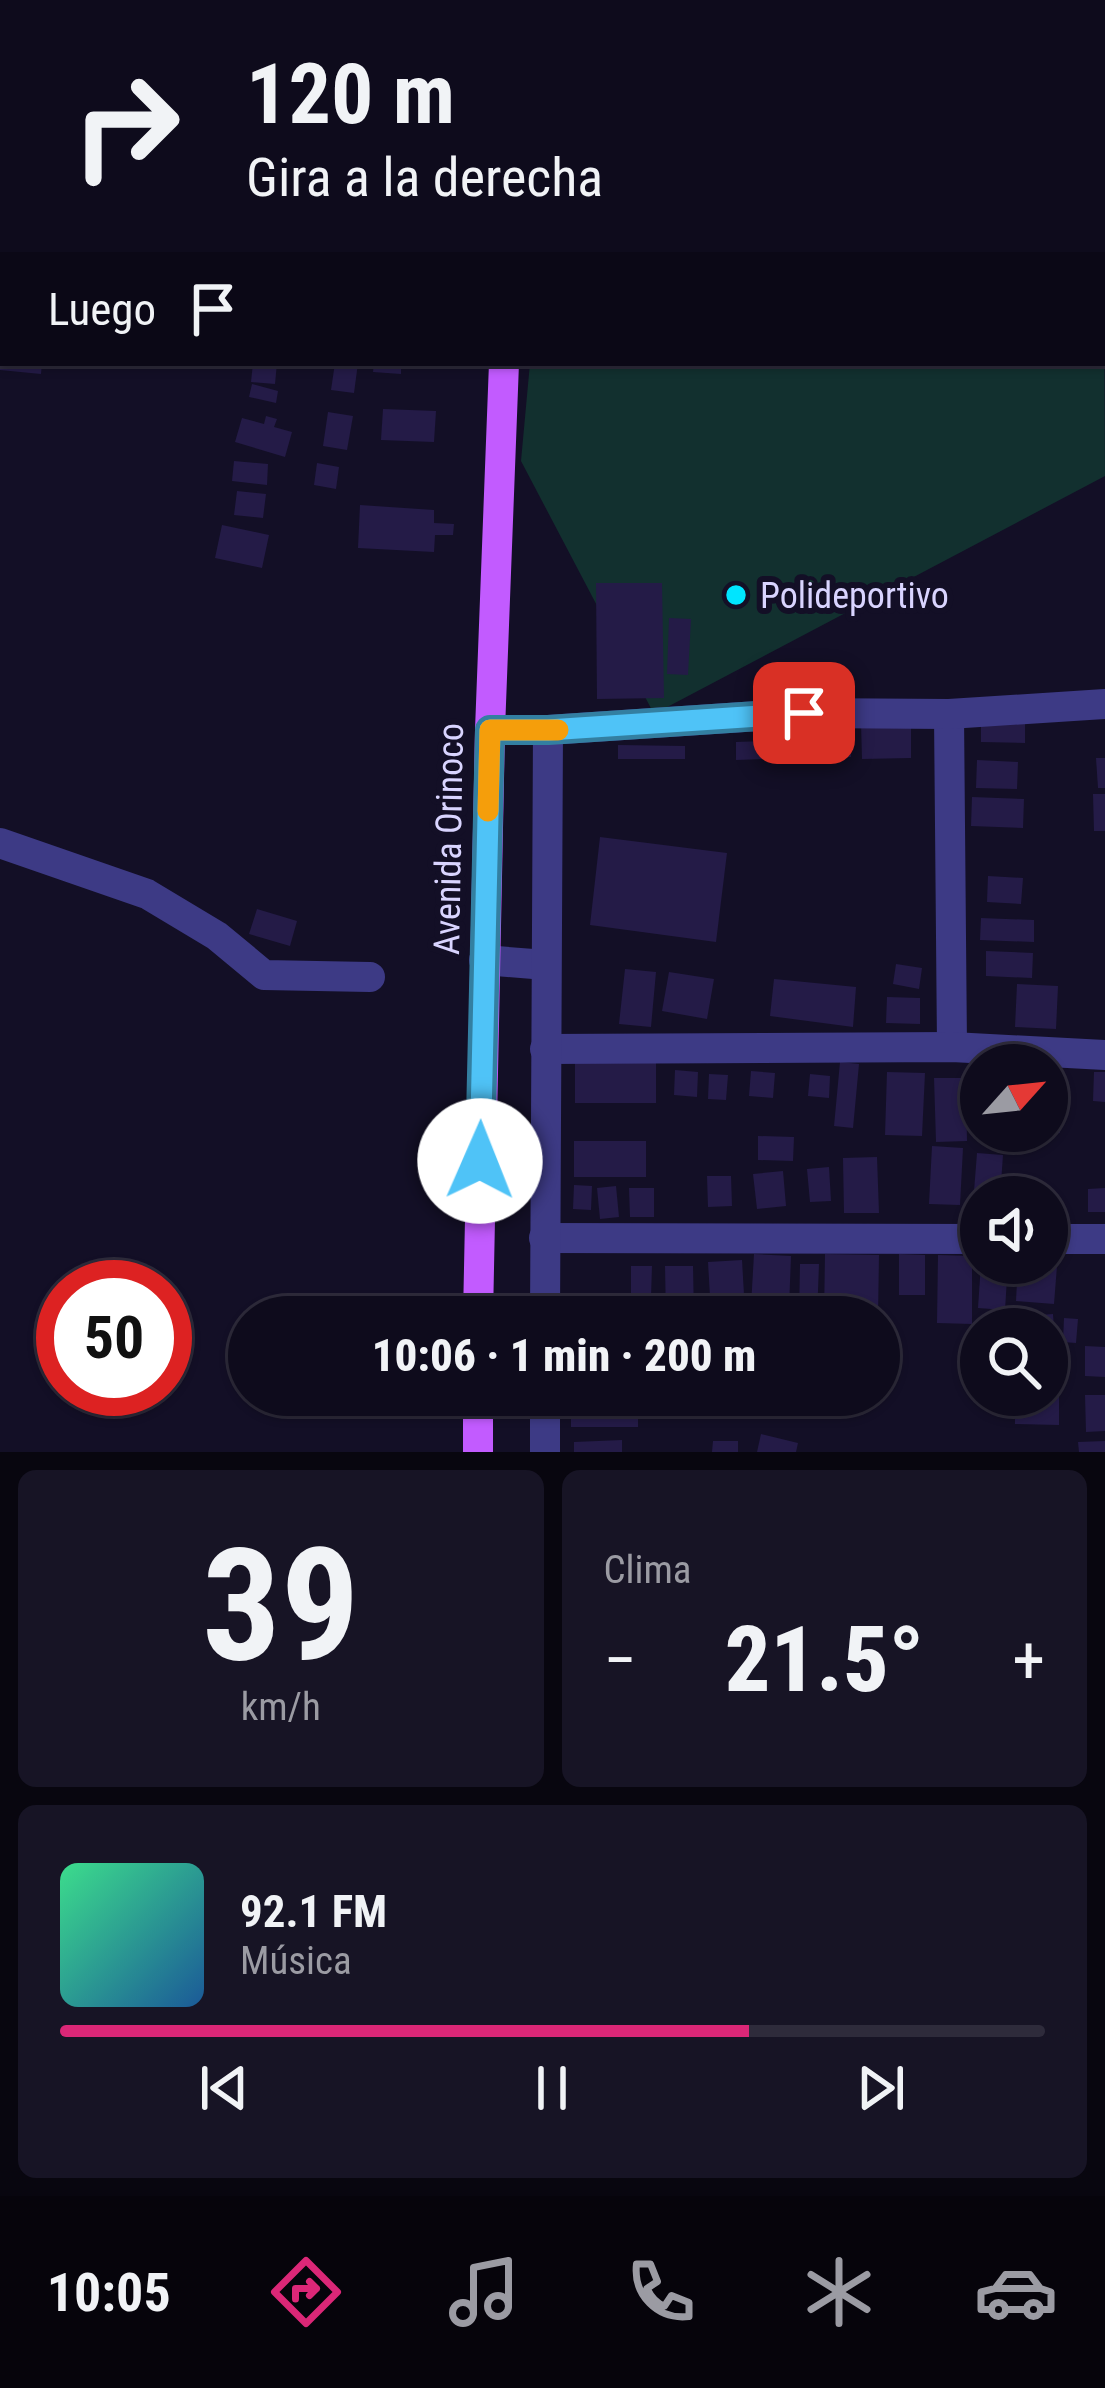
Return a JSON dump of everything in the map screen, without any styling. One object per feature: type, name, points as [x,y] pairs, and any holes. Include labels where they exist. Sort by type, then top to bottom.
[{"type":"main road","name":"Avenida Orinoco","points":[[478,1296],[490,730],[504,366]]},
{"type":"main road","points":[[478,1416],[478,1452]]},
{"type":"street","points":[[490,730],[804,713],[949,714],[1105,704]]},
{"type":"street","points":[[949,714],[952,1047]]},
{"type":"street","points":[[545,1296],[548,730]]},
{"type":"street","points":[[0,843],[147,894],[217,936],[264,975],[370,977]]},
{"type":"street","points":[[484,960],[546,965]]},
{"type":"street","points":[[545,1048],[952,1047],[1105,1055]]},
{"type":"street","points":[[544,1238],[960,1239]]},
{"type":"street","points":[[1068,1239],[1105,1239]]},
{"type":"street","points":[[545,1416],[545,1452]]},
{"type":"green space","name":"Polideportivo","points":[[530,366],[1105,366],[1105,476],[654,714],[521,461]]},
{"type":"building","points":[[0,366],[42,366],[41,374],[0,370]]},
{"type":"building","points":[[253,366],[277,366],[275,384],[251,382]]},
{"type":"building","points":[[335,366],[358,366],[354,393],[331,390]]},
{"type":"building","points":[[374,366],[401,366],[401,374],[373,372]]},
{"type":"building","points":[[252,384],[278,391],[276,403],[249,397]]},
{"type":"building","points":[[383,409],[436,411],[434,442],[381,440]]},
{"type":"building","points":[[328,412],[353,416],[347,450],[323,446]]},
{"type":"building","points":[[266,416],[277,419],[274,427],[292,432],[285,457],[235,442],[242,418],[264,424]]},
{"type":"building","points":[[234,461],[268,464],[267,485],[232,481]]},
{"type":"building","points":[[317,463],[339,467],[336,489],[314,485]]},
{"type":"building","points":[[237,491],[266,494],[263,518],[234,515]]},
{"type":"building","points":[[360,505],[434,510],[434,523],[454,524],[453,535],[435,535],[434,552],[358,548]]},
{"type":"building","points":[[222,525],[269,535],[262,568],[215,558]]},
{"type":"building","points":[[596,583],[662,583],[664,698],[597,699]]},
{"type":"building","points":[[669,618],[691,619],[688,675],[667,674]]},
{"type":"building","points":[[981,718],[1025,719],[1025,743],[981,742]]},
{"type":"building","points":[[805,721],[851,722],[851,757],[805,757]]},
{"type":"building","points":[[911,722],[911,758],[862,759],[861,723]]},
{"type":"building","points":[[787,740],[788,758],[736,760],[736,742]]},
{"type":"building","points":[[618,745],[685,746],[685,759],[618,759]]},
{"type":"building","points":[[1096,758],[1105,758],[1105,788],[1098,788]]},
{"type":"building","points":[[977,760],[1018,762],[1017,789],[976,788]]},
{"type":"building","points":[[1093,794],[1105,794],[1105,831],[1094,831]]},
{"type":"building","points":[[972,797],[1024,799],[1023,828],[971,826]]},
{"type":"building","points":[[600,837],[727,853],[716,942],[590,925]]},
{"type":"building","points":[[988,876],[1023,878],[1021,904],[987,902]]},
{"type":"building","points":[[257,909],[297,921],[290,946],[249,934]]},
{"type":"building","points":[[981,918],[1034,920],[1034,942],[980,940]]},
{"type":"building","points":[[986,951],[1033,953],[1032,978],[986,976]]},
{"type":"building","points":[[896,964],[922,968],[919,989],[893,984]]},
{"type":"building","points":[[625,969],[656,972],[651,1027],[619,1024]]},
{"type":"building","points":[[669,972],[714,979],[707,1019],[662,1011]]},
{"type":"building","points":[[774,979],[856,987],[853,1027],[770,1016]]},
{"type":"building","points":[[1017,984],[1058,986],[1056,1029],[1015,1027]]},
{"type":"building","points":[[887,997],[920,998],[920,1024],[886,1023]]},
{"type":"building","points":[[575,1060],[656,1061],[656,1103],[575,1103]]},
{"type":"building","points":[[840,1062],[859,1064],[853,1128],[834,1126]]},
{"type":"building","points":[[675,1070],[698,1072],[697,1097],[674,1095]]},
{"type":"building","points":[[751,1071],[775,1073],[773,1098],[749,1096]]},
{"type":"building","points":[[887,1072],[925,1073],[922,1136],[885,1135]]},
{"type":"building","points":[[1094,1072],[1105,1072],[1105,1102],[1093,1101]]},
{"type":"building","points":[[709,1074],[728,1075],[726,1100],[708,1099]]},
{"type":"building","points":[[810,1074],[830,1076],[829,1098],[808,1096]]},
{"type":"building","points":[[934,1078],[960,1078],[960,1141],[936,1142]]},
{"type":"building","points":[[758,1136],[794,1137],[793,1161],[758,1160]]},
{"type":"building","points":[[574,1141],[646,1141],[646,1177],[574,1177]]},
{"type":"building","points":[[932,1146],[960,1148],[960,1205],[929,1204]]},
{"type":"building","points":[[977,1153],[1003,1155],[1002,1176],[975,1176]]},
{"type":"building","points":[[877,1157],[879,1213],[844,1213],[843,1158]]},
{"type":"building","points":[[829,1167],[831,1201],[810,1202],[807,1169]]},
{"type":"building","points":[[783,1171],[786,1206],[757,1209],[753,1174]]},
{"type":"building","points":[[707,1176],[731,1176],[732,1206],[708,1207]]},
{"type":"building","points":[[574,1185],[592,1186],[591,1210],[573,1209]]},
{"type":"building","points":[[616,1186],[619,1217],[600,1219],[597,1188]]},
{"type":"building","points":[[629,1188],[654,1188],[654,1217],[630,1217]]},
{"type":"building","points":[[1105,1188],[1105,1212],[1088,1212],[1088,1189]]},
{"type":"building","points":[[754,1254],[791,1256],[789,1296],[752,1296]]},
{"type":"building","points":[[825,1254],[879,1255],[878,1296],[824,1296]]},
{"type":"building","points":[[899,1254],[925,1255],[925,1295],[899,1295]]},
{"type":"building","points":[[938,1255],[960,1256],[960,1284],[972,1284],[972,1308],[960,1308],[960,1324],[937,1323]]},
{"type":"building","points":[[742,1260],[744,1296],[710,1296],[708,1262]]},
{"type":"building","points":[[800,1264],[819,1264],[818,1296],[799,1296]]},
{"type":"building","points":[[631,1266],[652,1266],[651,1296],[631,1296]]},
{"type":"building","points":[[665,1266],[693,1266],[694,1296],[666,1296]]},
{"type":"building","points":[[980,1284],[1007,1284],[1005,1308],[978,1308]]},
{"type":"building","points":[[1017,1284],[1056,1284],[1054,1304],[1016,1301]]},
{"type":"building","points":[[1068,1318],[1078,1319],[1076,1343],[1068,1342]]},
{"type":"building","points":[[1085,1346],[1105,1347],[1105,1377],[1085,1376]]},
{"type":"building","points":[[1085,1395],[1105,1395],[1105,1431],[1086,1432]]},
{"type":"building","points":[[571,1416],[638,1416],[638,1427],[571,1427]]},
{"type":"building","points":[[1015,1416],[1059,1416],[1059,1425],[1015,1424]]},
{"type":"building","points":[[761,1434],[798,1443],[796,1452],[757,1452]]},
{"type":"building","points":[[622,1440],[622,1452],[574,1452],[574,1442]]},
{"type":"building","points":[[713,1441],[738,1441],[738,1452],[712,1452]]},
{"type":"building","points":[[1105,1441],[1105,1452],[1079,1452],[1078,1442]]},
{"type":"slow traffic","points":[[488,811],[490,730],[558,730]]},
{"type":"place","name":"Polideportivo","points":[[736,595]]},
{"type":"route","points":[[480,1161],[490,730],[804,713]]}]
